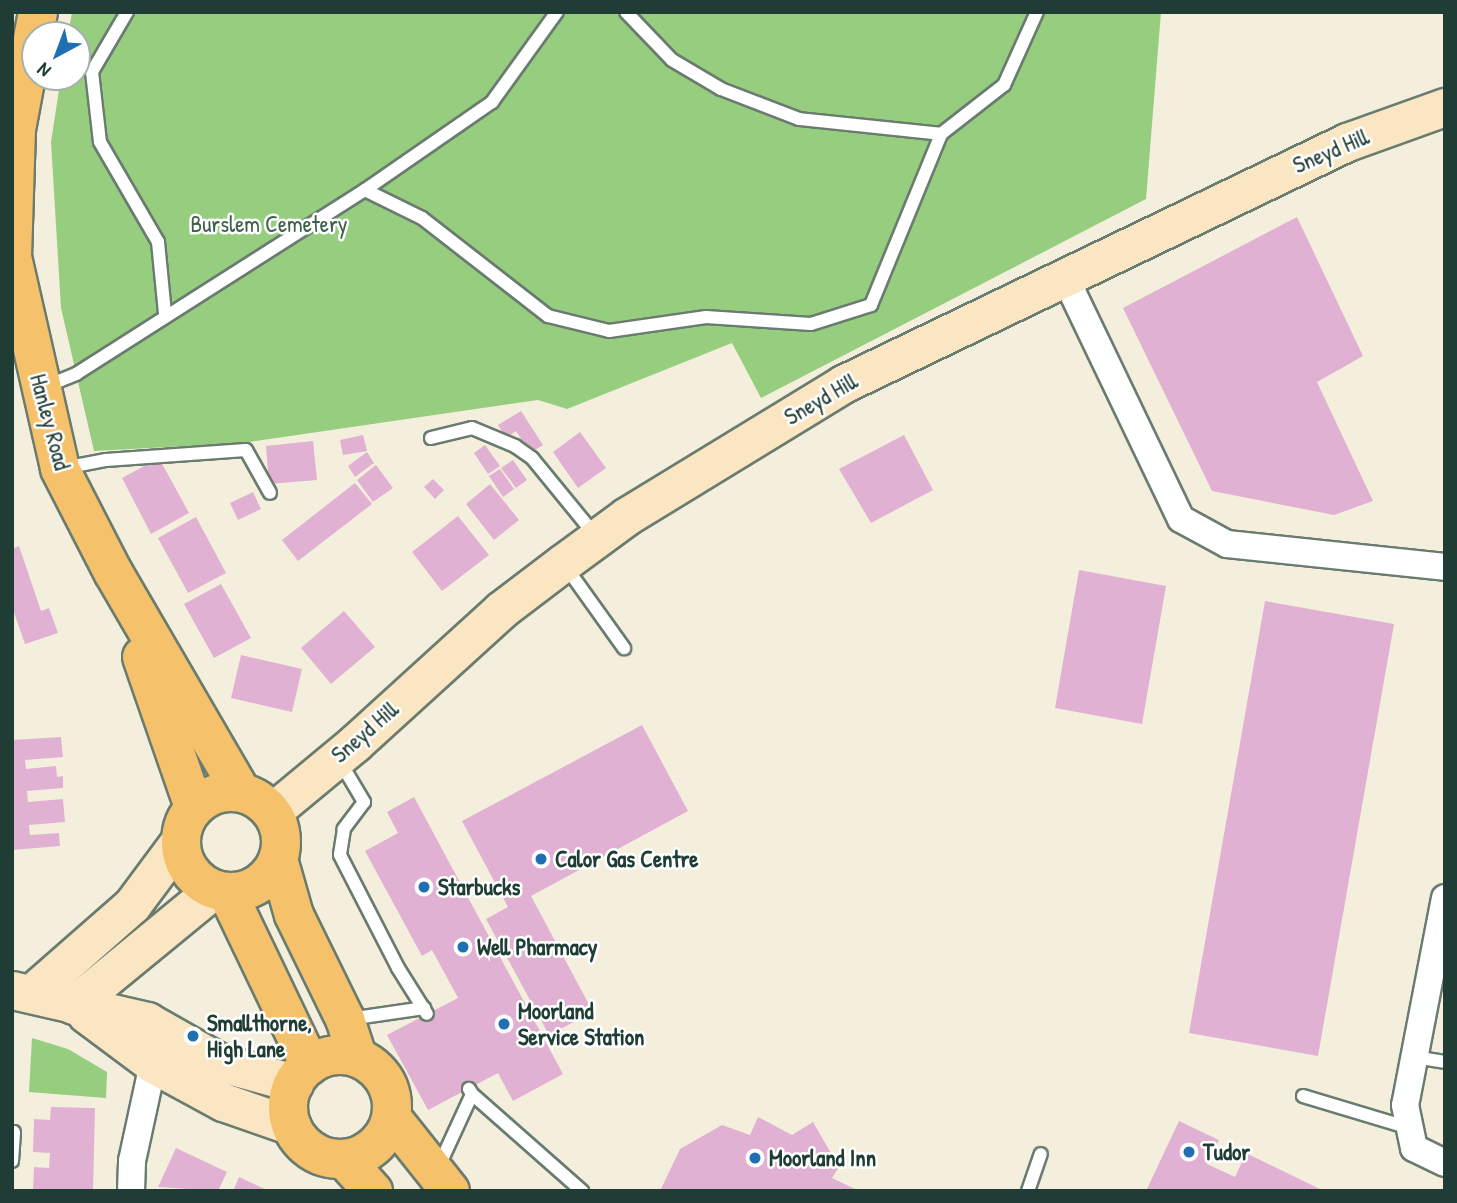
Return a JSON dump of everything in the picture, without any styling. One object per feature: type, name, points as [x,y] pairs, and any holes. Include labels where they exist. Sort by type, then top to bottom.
[{"type":"main road","name":"Hanley Road","points":[[38,12],[16,130],[12,257],[60,469],[113,572],[257,802]]},
{"type":"main road","name":"Hanley Road","points":[[113,572],[188,823]]},
{"type":"main road","points":[[278,859],[259,884],[221,890],[199,881],[188,867],[188,823],[217,793],[257,802],[280,828],[278,859],[294,915],[345,1019],[357,1057]]},
{"type":"main road","points":[[221,890],[302,1074]]},
{"type":"main road","points":[[326,1057],[357,1057],[373,1066],[389,1086],[392,1118],[385,1135],[370,1151],[345,1160],[313,1152],[292,1126],[288,1109],[302,1074],[326,1057]]},
{"type":"main road","points":[[392,1118],[443,1182]]},
{"type":"main road","points":[[345,1160],[373,1191]]},
{"type":"street","name":"Sneyd Hill","points":[[257,802],[338,757],[500,610],[598,538],[843,384],[1347,142],[1445,107]]},
{"type":"street","points":[[1065,277],[1181,519],[1227,544],[1445,567]]},
{"type":"street","points":[[23,991],[132,905],[188,823]]},
{"type":"street","points":[[73,1005],[221,890]]},
{"type":"street","points":[[1445,898],[1405,1105],[1414,1148],[1445,1163]]},
{"type":"street","points":[[23,991],[147,1021],[221,1063],[302,1074]]},
{"type":"street","points":[[73,1005],[153,1064],[223,1102],[292,1126]]},
{"type":"street","points":[[131,1191],[132,1161],[153,1064]]},
{"type":"lane","points":[[127,12],[92,72],[100,142],[158,242],[166,314]]},
{"type":"lane","points":[[40,388],[76,374],[166,314],[365,190],[492,102],[557,12]]},
{"type":"lane","points":[[626,12],[672,60],[721,89],[799,119],[941,134]]},
{"type":"lane","points":[[365,190],[422,218],[548,316],[609,331],[706,317],[811,324],[871,305],[941,134],[1004,85],[1037,12]]},
{"type":"lane","points":[[431,438],[471,428],[515,446],[532,458],[598,538]]},
{"type":"lane","points":[[60,469],[106,460],[246,450],[270,493]]},
{"type":"lane","points":[[563,564],[624,648]]},
{"type":"lane","points":[[338,757],[364,802],[344,829],[340,855],[398,968],[426,1011],[345,1019]]},
{"type":"lane","points":[[1414,1057],[1445,1062]]},
{"type":"lane","points":[[443,1182],[470,1091],[582,1191]]},
{"type":"lane","points":[[1303,1096],[1410,1128]]},
{"type":"lane","points":[[12,1161],[14,1132]]},
{"type":"lane","points":[[1028,1191],[1041,1154]]},
{"type":"green space","name":"Burslem Cemetery","points":[[72,12],[1161,12],[1146,199],[761,398],[732,343],[567,409],[538,400],[242,443],[94,451],[61,308],[51,142],[59,91],[91,91],[91,21],[70,21]]},
{"type":"green space","points":[[32,1038],[68,1049],[107,1072],[106,1098],[29,1092]]},
{"type":"building","points":[[1297,217],[1363,356],[1317,382],[1373,501],[1334,515],[1212,491],[1123,308]]},
{"type":"building","points":[[521,411],[543,445],[530,453],[516,431],[506,438],[498,425]]},
{"type":"building","points":[[580,432],[606,468],[578,488],[553,452]]},
{"type":"building","points":[[363,435],[367,451],[343,455],[340,440]]},
{"type":"building","points":[[904,435],[933,490],[871,523],[839,469]]},
{"type":"building","points":[[313,441],[317,480],[269,484],[266,446]]},
{"type":"building","points":[[485,445],[500,466],[488,474],[474,453]]},
{"type":"building","points":[[367,452],[374,463],[355,477],[348,466]]},
{"type":"building","points":[[159,458],[189,513],[151,534],[122,478]]},
{"type":"building","points":[[513,460],[527,480],[516,488],[501,468]]},
{"type":"building","points":[[376,465],[393,488],[373,502],[357,480]]},
{"type":"building","points":[[500,469],[514,489],[503,497],[489,476]]},
{"type":"building","points":[[433,479],[444,490],[435,499],[424,487]]},
{"type":"building","points":[[355,483],[372,504],[298,561],[282,540]]},
{"type":"building","points":[[490,484],[519,520],[494,540],[466,504]]},
{"type":"building","points":[[253,492],[261,509],[238,520],[230,503]]},
{"type":"building","points":[[458,516],[489,555],[442,591],[412,552]]},
{"type":"building","points":[[196,517],[226,573],[188,593],[158,538]]},
{"type":"building","points":[[19,546],[41,611],[49,608],[58,633],[25,644],[12,607],[12,549]]},
{"type":"building","points":[[1079,570],[1166,586],[1142,724],[1055,708]]},
{"type":"building","points":[[221,584],[251,638],[214,658],[184,604]]},
{"type":"building","points":[[1265,601],[1394,624],[1318,1056],[1189,1033]]},
{"type":"building","points":[[344,611],[375,647],[331,684],[301,648]]},
{"type":"building","points":[[241,655],[302,669],[292,712],[231,698]]},
{"type":"building","name":"Calor Gas Centre","points":[[642,725],[688,811],[531,896],[593,1012],[549,1035],[486,919],[508,907],[462,821]]},
{"type":"building","points":[[61,737],[63,757],[25,760],[26,769],[56,766],[57,777],[63,776],[63,788],[27,791],[28,802],[63,799],[65,822],[29,825],[30,835],[59,833],[60,846],[12,850],[12,740]]},
{"type":"building","points":[[414,797],[563,1074],[513,1101],[498,1073],[428,1110],[387,1035],[458,998],[432,950],[422,956],[365,851],[398,833],[387,812]]},
{"type":"building","points":[[51,1107],[95,1108],[93,1191],[33,1191],[34,1167],[49,1168],[50,1153],[33,1152],[34,1119],[50,1120]]},
{"type":"building","name":"Moorland Inn","points":[[758,1117],[792,1135],[813,1122],[839,1167],[832,1178],[859,1191],[660,1191],[680,1149],[722,1125],[750,1135]]},
{"type":"building","name":"Tudor","points":[[1179,1121],[1219,1140],[1207,1164],[1235,1177],[1246,1153],[1324,1191],[1146,1191]]},
{"type":"building","points":[[176,1148],[227,1172],[218,1191],[158,1187]]},
{"type":"building","points":[[239,1177],[269,1191],[233,1191]]},
{"type":"place","name":"Calor Gas Centre","points":[[541,859]]},
{"type":"place","name":"Starbucks","points":[[424,887]]},
{"type":"place","name":"Well Pharmacy","points":[[463,947]]},
{"type":"place","name":"Moorland Service Station","points":[[504,1024]]},
{"type":"place","name":"Smallthorne, High Lane","points":[[193,1036]]},
{"type":"place","name":"Tudor","points":[[1189,1152]]},
{"type":"place","name":"Moorland Inn","points":[[755,1158]]}]
